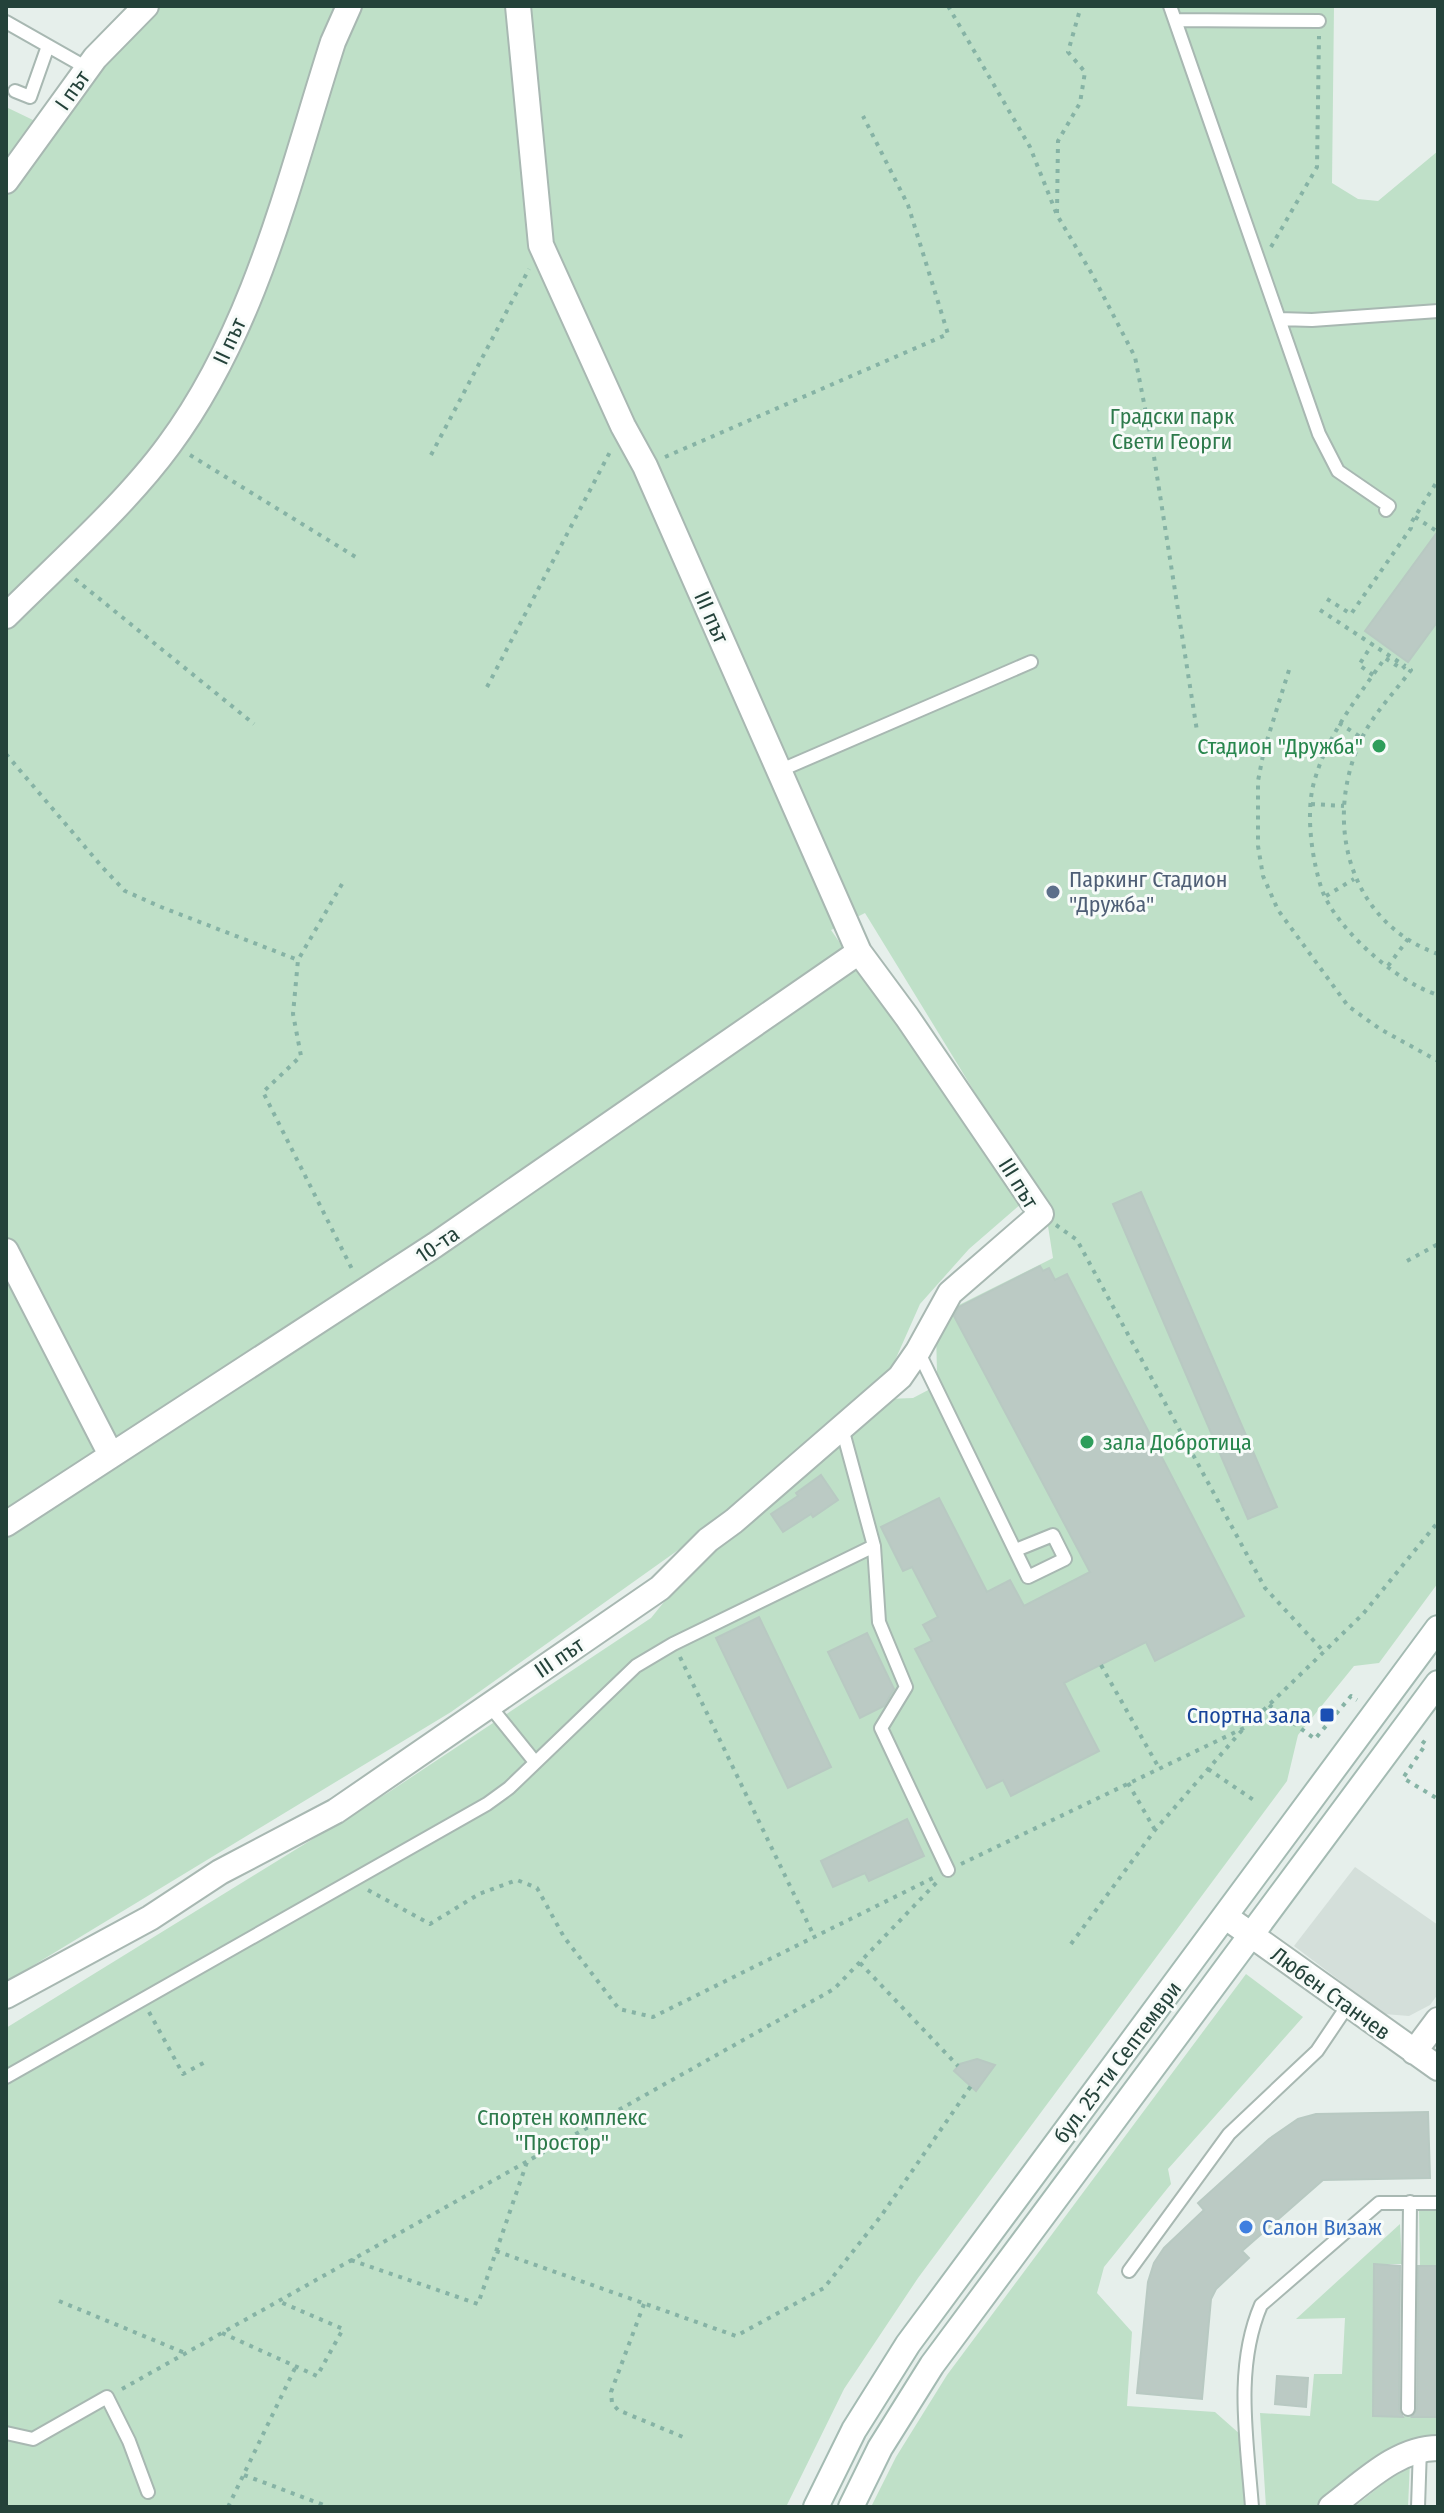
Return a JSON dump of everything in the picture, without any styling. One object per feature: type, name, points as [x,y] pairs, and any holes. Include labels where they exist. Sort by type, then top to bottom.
[{"type":"street","name":"І път","points":[[6,181],[87,68],[146,6]]},
{"type":"street","name":"ІІ път","points":[[6,616],[150,470],[171,443],[219,366],[248,301],[333,42],[349,6]]},
{"type":"street","name":"ІІІ път","points":[[6,1996],[150,1918],[220,1872],[336,1811],[660,1588],[708,1540],[900,1377],[950,1293],[1041,1214],[859,952],[645,466],[623,426],[541,245],[518,6]]},
{"type":"street","name":"10-та","points":[[6,1524],[363,1292],[859,952]]},
{"type":"street","points":[[6,1251],[111,1455]]},
{"type":"street","name":"бул. 25-ти Септември","points":[[816,2507],[854,2430],[908,2344],[1438,1628]]},
{"type":"street","name":"бул. 25-ти Септември","points":[[851,2507],[880,2448],[932,2365],[1438,1683]]},
{"type":"street","name":"Любен Станчев","points":[[1226,1917],[1438,2068]]},
{"type":"street","points":[[1414,2052],[1438,2020]]},
{"type":"street","points":[[1331,2507],[1397,2458],[1429,2448]]},
{"type":"lane","points":[[1170,6],[1319,434],[1338,471],[1389,506],[1386,510]]},
{"type":"lane","points":[[1175,20],[1319,21]]},
{"type":"lane","points":[[6,22],[87,68]]},
{"type":"lane","points":[[15,91],[30,97],[48,46]]},
{"type":"lane","points":[[1279,319],[1312,320],[1438,311]]},
{"type":"lane","points":[[781,770],[1031,662]]},
{"type":"lane","points":[[918,1351],[1016,1550]]},
{"type":"lane","points":[[842,1428],[874,1546],[879,1622],[906,1687],[881,1728],[948,1870]]},
{"type":"lane","points":[[6,2077],[487,1804],[636,1666],[673,1644],[874,1546]]},
{"type":"lane","points":[[489,1705],[535,1762]]},
{"type":"lane","points":[[1129,2271],[1229,2134],[1317,2051],[1348,2005]]},
{"type":"lane","points":[[1408,2409],[1410,2202]]},
{"type":"lane","points":[[1252,2507],[1243,2388],[1251,2327],[1261,2305],[1379,2203],[1438,2203]]},
{"type":"lane","points":[[6,2433],[33,2439],[107,2397],[129,2441],[148,2492]]},
{"type":"lane","points":[[1418,2507],[1429,2448]]},
{"type":"path","points":[[948,6],[1030,147],[1057,215],[1135,357],[1152,444],[1197,731]]},
{"type":"path","points":[[1057,215],[1058,141],[1080,103],[1085,72],[1068,52],[1081,6]]},
{"type":"path","points":[[1260,267],[1317,167],[1319,21]]},
{"type":"path","points":[[645,466],[948,334],[908,205],[863,116]]},
{"type":"path","points":[[431,455],[541,245]]},
{"type":"path","points":[[487,687],[623,426]]},
{"type":"path","points":[[171,443],[359,559]]},
{"type":"path","points":[[1327,599],[1351,614],[1411,528],[1411,523],[1438,480]]},
{"type":"path","points":[[1415,517],[1438,532]]},
{"type":"path","points":[[57,565],[254,724]]},
{"type":"path","points":[[1320,610],[1411,670],[1362,738],[1346,784],[1344,806],[1348,851],[1354,879],[1371,906],[1408,938],[1438,954]]},
{"type":"path","points":[[1373,643],[1359,665],[1373,675]]},
{"type":"path","points":[[1405,666],[1402,669],[1385,658],[1339,723],[1316,775],[1311,804],[1315,856],[1326,896],[1345,927],[1406,980],[1438,995]]},
{"type":"path","points":[[1289,670],[1264,750],[1258,781],[1258,846],[1263,876],[1278,910],[1348,1006],[1380,1029],[1437,1060]]},
{"type":"path","points":[[1339,723],[1362,738]]},
{"type":"path","points":[[6,754],[125,891],[298,960]]},
{"type":"path","points":[[1311,804],[1344,806]]},
{"type":"path","points":[[1326,896],[1354,879]]},
{"type":"path","points":[[342,884],[298,960],[293,1014],[301,1056],[263,1092],[363,1292]]},
{"type":"path","points":[[1388,966],[1408,938]]},
{"type":"path","points":[[1041,1214],[1077,1240],[1265,1588],[1325,1653]]},
{"type":"path","points":[[1407,1261],[1438,1244]]},
{"type":"path","points":[[1071,1944],[1155,1830],[1208,1769],[1246,1727],[1363,1614],[1438,1522]]},
{"type":"path","points":[[673,1644],[814,1936]]},
{"type":"path","points":[[1101,1665],[1159,1768]]},
{"type":"path","points":[[352,1881],[430,1924],[479,1894],[517,1880],[537,1888],[564,1937],[619,2009],[653,2017],[948,1870],[1246,1727]]},
{"type":"path","points":[[1208,1769],[1255,1801]]},
{"type":"path","points":[[1403,1778],[1438,1799]]},
{"type":"path","points":[[1128,1783],[1155,1830]]},
{"type":"path","points":[[107,2397],[834,1989],[948,1870]]},
{"type":"path","points":[[860,1963],[958,2066]]},
{"type":"path","points":[[143,2000],[183,2074],[207,2061]]},
{"type":"path","points":[[496,2251],[736,2336],[824,2288],[881,2216],[971,2086]]},
{"type":"path","points":[[351,2260],[478,2304],[527,2162]]},
{"type":"path","points":[[59,2301],[185,2353]]},
{"type":"path","points":[[222,2333],[317,2376],[343,2329],[278,2301]]},
{"type":"path","points":[[644,2304],[611,2392],[612,2403],[618,2410],[683,2437]]},
{"type":"path","points":[[228,2507],[296,2366]]},
{"type":"path","points":[[244,2475],[329,2507]]},
{"type":"shaded area","points":[[1355,1867],[1438,1925],[1438,1994],[1430,2005],[1409,2016],[1384,2014],[1294,1946]]},
{"type":"green space","points":[[156,6],[1334,6],[1332,183],[1358,199],[1378,201],[1438,151],[1438,1583],[1379,1663],[1354,1666],[1298,1735],[1287,1781],[918,2278],[844,2389],[786,2507],[6,2507],[6,2028],[389,1792],[651,1618],[690,1570],[887,1399],[913,1398],[932,1388],[937,1374],[936,1330],[951,1309],[1053,1258],[1045,1207],[865,913],[831,930],[1021,1204],[969,1249],[920,1304],[889,1374],[740,1506],[451,1712],[6,1982],[6,107],[33,120],[50,136],[89,80]]},
{"type":"green space","points":[[1246,1974],[1303,2017],[1168,2169],[1171,2184],[1104,2267],[1097,2293],[1132,2332],[1127,2406],[1215,2412],[1241,2435],[1245,2507],[871,2507],[896,2457],[947,2375]]},
{"type":"green space","points":[[1419,2208],[1438,2208],[1438,2266],[1420,2266]]},
{"type":"green space","points":[[1400,2224],[1402,2264],[1374,2264],[1373,2415],[1438,2417],[1438,2439],[1319,2507],[1266,2507],[1260,2413],[1310,2416],[1314,2374],[1342,2374],[1345,2318],[1296,2319]]},
{"type":"green space","points":[[1410,2462],[1408,2507],[1354,2507]]},
{"type":"building","points":[[1438,531],[1438,621],[1408,662],[1365,631]]},
{"type":"building","points":[[1141,1192],[1277,1507],[1248,1519],[1113,1204]]},
{"type":"building","name":"зала Добротица","points":[[1040,1266],[1043,1271],[1049,1268],[1055,1280],[1067,1274],[1244,1616],[1155,1661],[1146,1642],[1064,1683],[1099,1751],[1011,1796],[1003,1780],[987,1788],[915,1649],[932,1641],[923,1625],[938,1617],[912,1567],[903,1571],[881,1527],[939,1498],[987,1592],[1010,1580],[1024,1606],[1090,1572],[954,1316],[959,1307]]},
{"type":"building","points":[[821,1475],[838,1500],[783,1532],[771,1514],[798,1496],[796,1493]]},
{"type":"building","points":[[759,1617],[831,1767],[788,1788],[716,1638]]},
{"type":"building","points":[[867,1633],[894,1689],[884,1706],[860,1718],[828,1652]]},
{"type":"building","points":[[907,1819],[924,1856],[869,1881],[865,1873],[833,1887],[821,1861]]},
{"type":"building","points":[[977,2059],[995,2065],[976,2091],[954,2071],[960,2064]]},
{"type":"building","points":[[1428,2112],[1430,2178],[1323,2180],[1242,2251],[1249,2258],[1216,2289],[1211,2299],[1202,2399],[1137,2393],[1148,2282],[1154,2263],[1164,2248],[1204,2210],[1198,2203],[1269,2139],[1298,2119],[1316,2114]]},
{"type":"building","points":[[1374,2264],[1400,2266],[1399,2409],[1403,2417],[1373,2416]]},
{"type":"building","points":[[1418,2266],[1438,2266],[1438,2417],[1412,2417],[1417,2409]]},
{"type":"building","points":[[1277,2376],[1308,2378],[1306,2407],[1275,2404]]},
{"type":"place","name":"Стадион \"Дружба\"","points":[[1379,746]]},
{"type":"place","name":"Паркинг Стадион \"Дружба\"","points":[[1053,892]]},
{"type":"place","name":"зала Добротица","points":[[1087,1442]]},
{"type":"place","name":"Спортна зала","points":[[1327,1715]]},
{"type":"place","name":"Салон Визаж","points":[[1246,2227]]},
{"type":"park label","name":"Градски парк Свети Георги","points":[[1172,428]]},
{"type":"park label","name":"Спортен комплекс \"Простор\"","points":[[562,2130]]}]
